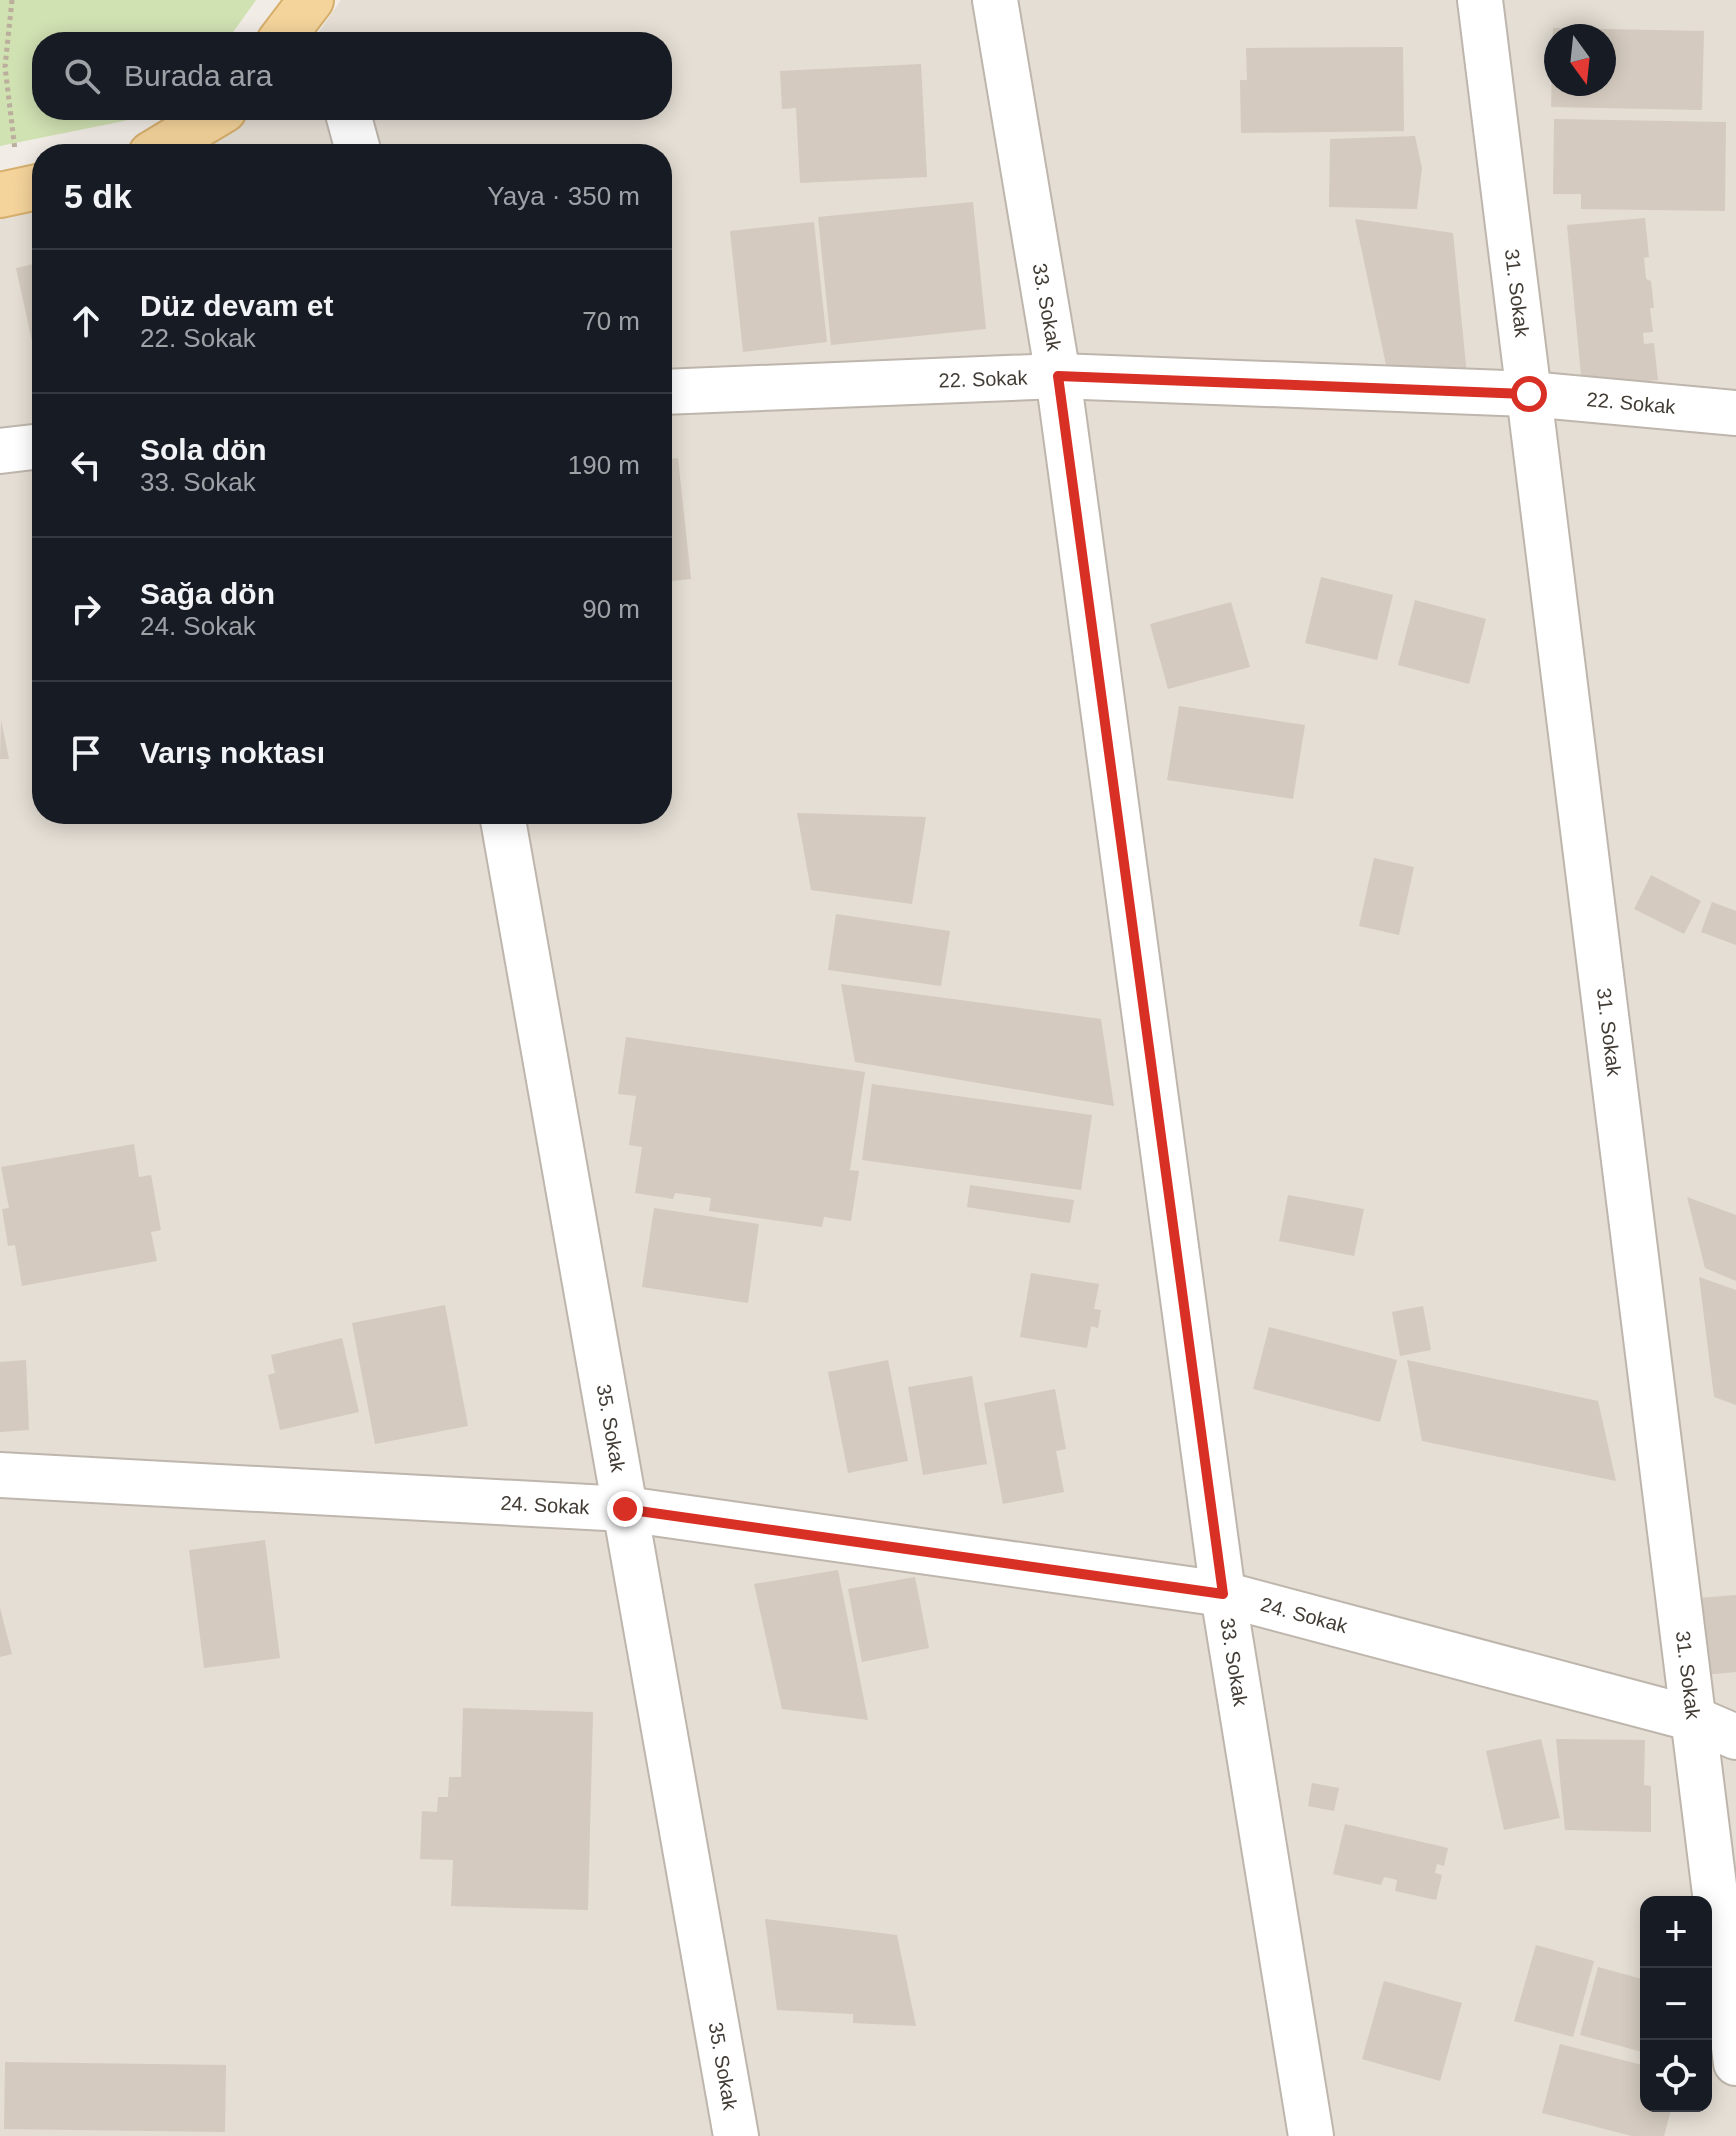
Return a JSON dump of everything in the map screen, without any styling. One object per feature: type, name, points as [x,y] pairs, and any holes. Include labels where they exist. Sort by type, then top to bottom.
[{"type":"main road","points":[[168,144],[207,120]]},
{"type":"street","name":"33. Sokak","points":[[995,0],[1058,376],[1223,1594],[1311,2136]]},
{"type":"street","name":"31. Sokak","points":[[1480,0],[1736,2063]]},
{"type":"street","points":[[350,120],[356,144]]},
{"type":"street","name":"22. Sokak","points":[[672,392],[1058,376],[1529,394],[1736,413]]},
{"type":"street","points":[[0,451],[32,447]]},
{"type":"street","name":"35. Sokak","points":[[504,824],[736,2136]]},
{"type":"street","name":"24. Sokak","points":[[0,1475],[625,1509],[1223,1594],[1694,1719],[1736,1737]]},
{"type":"path","points":[[12,0],[5,67],[21,190]]},
{"type":"shaded area","points":[[341,0],[1736,0],[1736,2136],[0,2136],[0,208],[32,202],[32,824],[672,824],[672,144],[207,144],[242,120],[672,120],[672,32],[319,32]]},
{"type":"green space","points":[[0,0],[256,0],[233,32],[32,32],[32,120],[127,120],[0,146]]},
{"type":"building","points":[[1616,29],[1704,31],[1702,110],[1551,107],[1551,96],[1616,96]]},
{"type":"building","points":[[1403,47],[1404,131],[1241,133],[1240,80],[1247,80],[1246,48]]},
{"type":"building","points":[[921,64],[927,177],[800,183],[796,108],[782,109],[780,71]]},
{"type":"building","points":[[1554,119],[1726,122],[1725,211],[1581,209],[1581,194],[1553,194]]},
{"type":"building","points":[[1415,136],[1422,168],[1417,209],[1329,207],[1330,139]]},
{"type":"building","points":[[973,202],[986,329],[831,345],[818,217]]},
{"type":"building","points":[[1645,218],[1649,257],[1644,258],[1646,279],[1651,281],[1654,308],[1650,308],[1653,332],[1643,333],[1644,344],[1654,343],[1658,380],[1582,387],[1567,225]]},
{"type":"building","points":[[1355,219],[1453,233],[1467,375],[1389,379]]},
{"type":"building","points":[[814,222],[827,342],[743,352],[730,231]]},
{"type":"building","points":[[32,264],[32,341],[16,268]]},
{"type":"building","points":[[678,458],[691,579],[672,581],[672,459]]},
{"type":"building","points":[[1321,577],[1393,595],[1377,660],[1305,643]]},
{"type":"building","points":[[1415,600],[1486,619],[1469,684],[1398,665]]},
{"type":"building","points":[[1231,602],[1250,667],[1168,689],[1150,624]]},
{"type":"building","points":[[1179,706],[1305,725],[1293,799],[1167,780]]},
{"type":"building","points":[[1,720],[9,759],[0,759]]},
{"type":"building","points":[[797,813],[926,817],[912,904],[811,890]]},
{"type":"building","points":[[1374,858],[1414,867],[1399,935],[1359,926]]},
{"type":"building","points":[[1651,875],[1701,901],[1684,934],[1634,909]]},
{"type":"building","points":[[1712,902],[1736,911],[1736,945],[1701,932]]},
{"type":"building","points":[[836,914],[950,931],[941,986],[828,970]]},
{"type":"building","points":[[841,984],[1101,1019],[1114,1106],[855,1062]]},
{"type":"building","points":[[626,1037],[865,1072],[850,1170],[859,1171],[851,1221],[824,1217],[822,1227],[709,1211],[711,1198],[675,1193],[673,1199],[635,1193],[642,1147],[629,1145],[636,1096],[618,1094]]},
{"type":"building","points":[[872,1084],[1092,1115],[1081,1190],[862,1160]]},
{"type":"building","points":[[134,1144],[139,1177],[151,1175],[161,1230],[151,1232],[157,1261],[22,1286],[15,1245],[8,1246],[2,1209],[9,1208],[1,1167]]},
{"type":"building","points":[[970,1185],[1074,1200],[1070,1223],[967,1207]]},
{"type":"building","points":[[1288,1195],[1364,1209],[1354,1256],[1279,1241]]},
{"type":"building","points":[[1687,1197],[1736,1215],[1736,1281],[1705,1268]]},
{"type":"building","points":[[654,1208],[759,1224],[748,1303],[642,1287]]},
{"type":"building","points":[[1031,1273],[1099,1284],[1094,1309],[1101,1310],[1098,1328],[1091,1326],[1087,1348],[1020,1337]]},
{"type":"building","points":[[1699,1277],[1736,1290],[1736,1405],[1714,1397]]},
{"type":"building","points":[[445,1305],[468,1426],[375,1444],[352,1323]]},
{"type":"building","points":[[1423,1306],[1431,1350],[1400,1356],[1392,1312]]},
{"type":"building","points":[[1269,1327],[1397,1360],[1380,1422],[1253,1389]]},
{"type":"building","points":[[342,1338],[359,1412],[280,1430],[268,1375],[275,1373],[271,1355]]},
{"type":"building","points":[[26,1360],[29,1430],[0,1432],[0,1362]]},
{"type":"building","points":[[888,1360],[908,1461],[848,1473],[828,1372]]},
{"type":"building","points":[[1407,1360],[1598,1401],[1616,1481],[1422,1441]]},
{"type":"building","points":[[972,1376],[987,1464],[923,1475],[908,1387]]},
{"type":"building","points":[[1055,1389],[1066,1449],[1056,1451],[1064,1492],[1003,1504],[984,1403]]},
{"type":"building","points":[[265,1540],[280,1658],[204,1668],[189,1550]]},
{"type":"building","points":[[838,1570],[868,1720],[782,1709],[754,1584]]},
{"type":"building","points":[[915,1577],[929,1648],[862,1662],[848,1589]]},
{"type":"building","points":[[1736,1595],[1736,1672],[1703,1675],[1697,1598]]},
{"type":"building","points":[[0,1608],[12,1654],[0,1657]]},
{"type":"building","points":[[463,1708],[593,1712],[588,1910],[451,1906],[453,1860],[420,1859],[422,1811],[437,1812],[438,1797],[448,1797],[449,1777],[461,1777]]},
{"type":"building","points":[[1541,1739],[1560,1818],[1504,1830],[1486,1751]]},
{"type":"building","points":[[1556,1739],[1645,1740],[1644,1785],[1651,1786],[1651,1832],[1565,1830]]},
{"type":"building","points":[[1312,1783],[1339,1788],[1334,1811],[1308,1806]]},
{"type":"building","points":[[1345,1824],[1448,1848],[1444,1866],[1437,1864],[1435,1873],[1442,1875],[1436,1900],[1395,1891],[1397,1880],[1384,1877],[1381,1885],[1333,1874]]},
{"type":"building","points":[[765,1919],[897,1935],[916,2026],[853,2023],[853,2014],[777,2010]]},
{"type":"building","points":[[1536,1945],[1594,1961],[1573,2037],[1514,2021]]},
{"type":"building","points":[[1598,1967],[1640,1978],[1640,2051],[1580,2035]]},
{"type":"building","points":[[1384,1981],[1462,2003],[1440,2081],[1362,2059]]},
{"type":"building","points":[[1560,2044],[1640,2064],[1640,2112],[1670,2112],[1664,2136],[1632,2136],[1542,2113]]},
{"type":"building","points":[[5,2062],[226,2065],[225,2132],[4,2129]]},
{"type":"route","points":[[625,1509],[1223,1594],[1058,376],[1529,394]]}]
